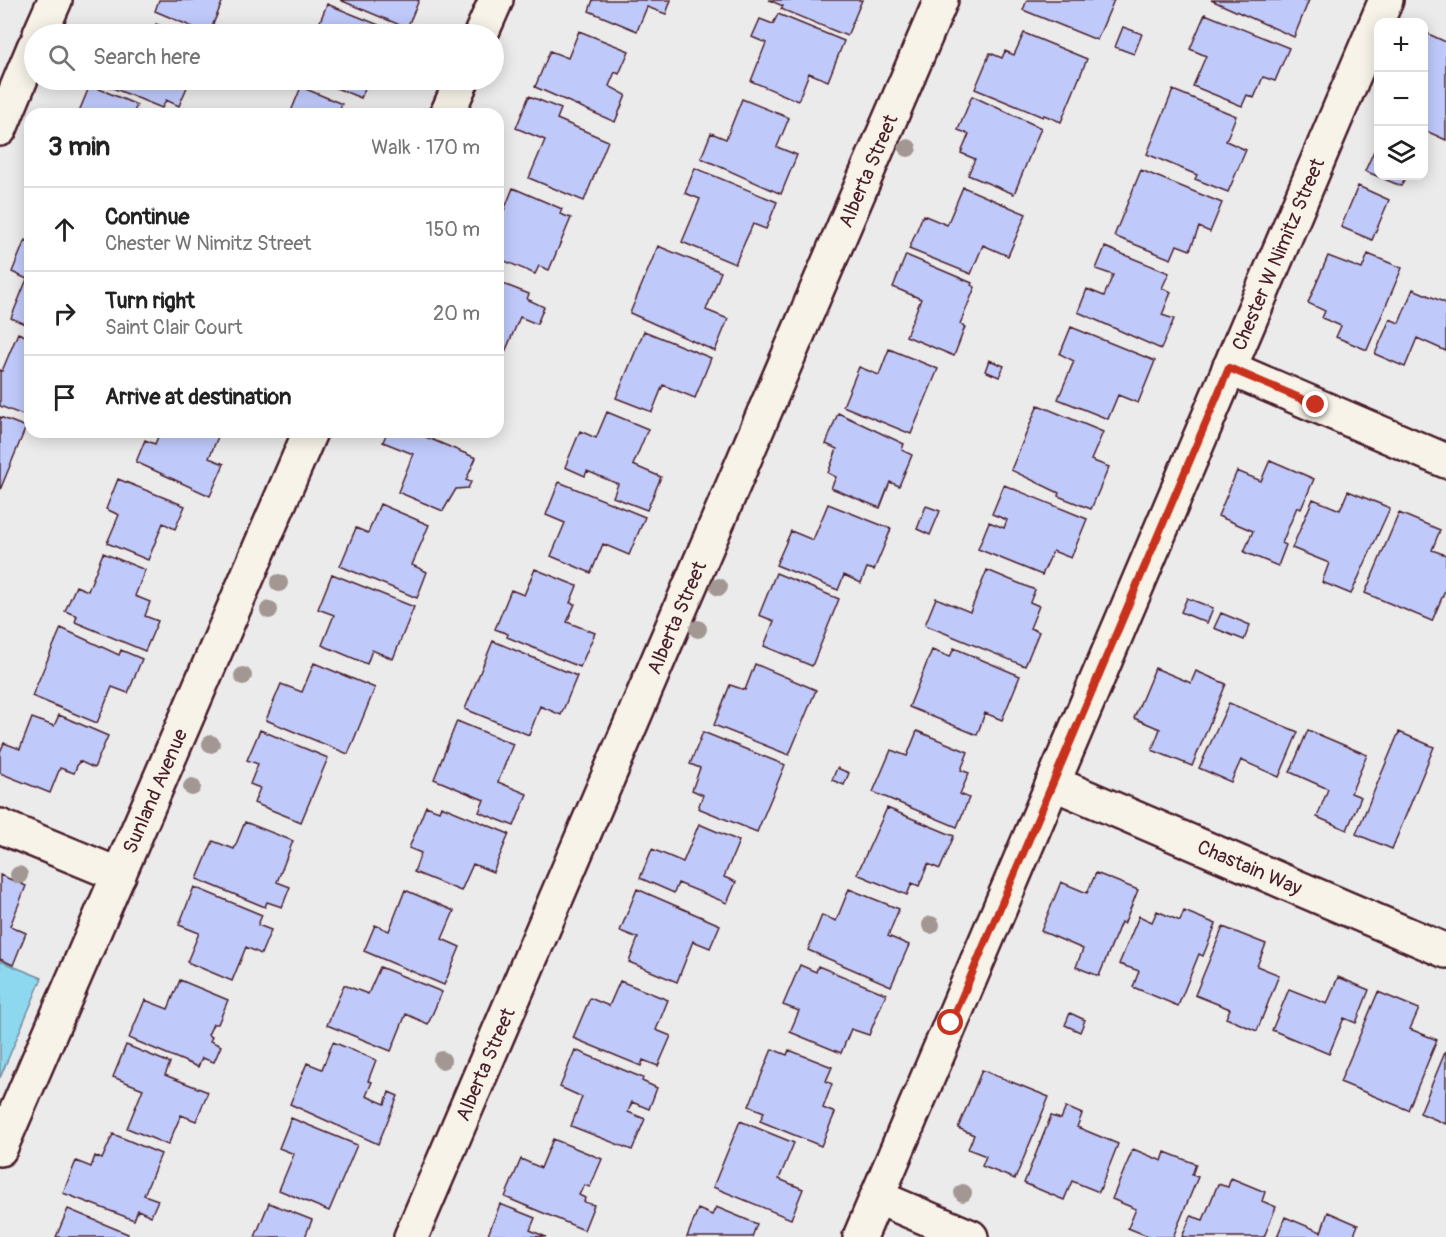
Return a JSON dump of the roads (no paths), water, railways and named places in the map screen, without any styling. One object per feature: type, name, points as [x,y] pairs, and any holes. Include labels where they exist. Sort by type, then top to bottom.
[{"type":"street","points":[[44,24],[55,0]]},
{"type":"street","points":[[485,24],[496,0]]},
{"type":"street","name":"Alberta Street","points":[[411,1237],[941,0]]},
{"type":"street","name":"Chester W Nimitz Street","points":[[860,1237],[1386,0]]},
{"type":"street","points":[[0,129],[24,72]]},
{"type":"street","points":[[450,108],[458,90]]},
{"type":"street","points":[[1229,368],[1446,460]]},
{"type":"street","name":"Sunland Avenue","points":[[0,1149],[307,438]]},
{"type":"street","name":"Chastain Way","points":[[1053,783],[1446,951]]},
{"type":"street","points":[[0,826],[119,875]]},
{"type":"street","points":[[877,1197],[971,1237]]},
{"type":"water","points":[[0,961],[42,978],[0,1078]]}]
